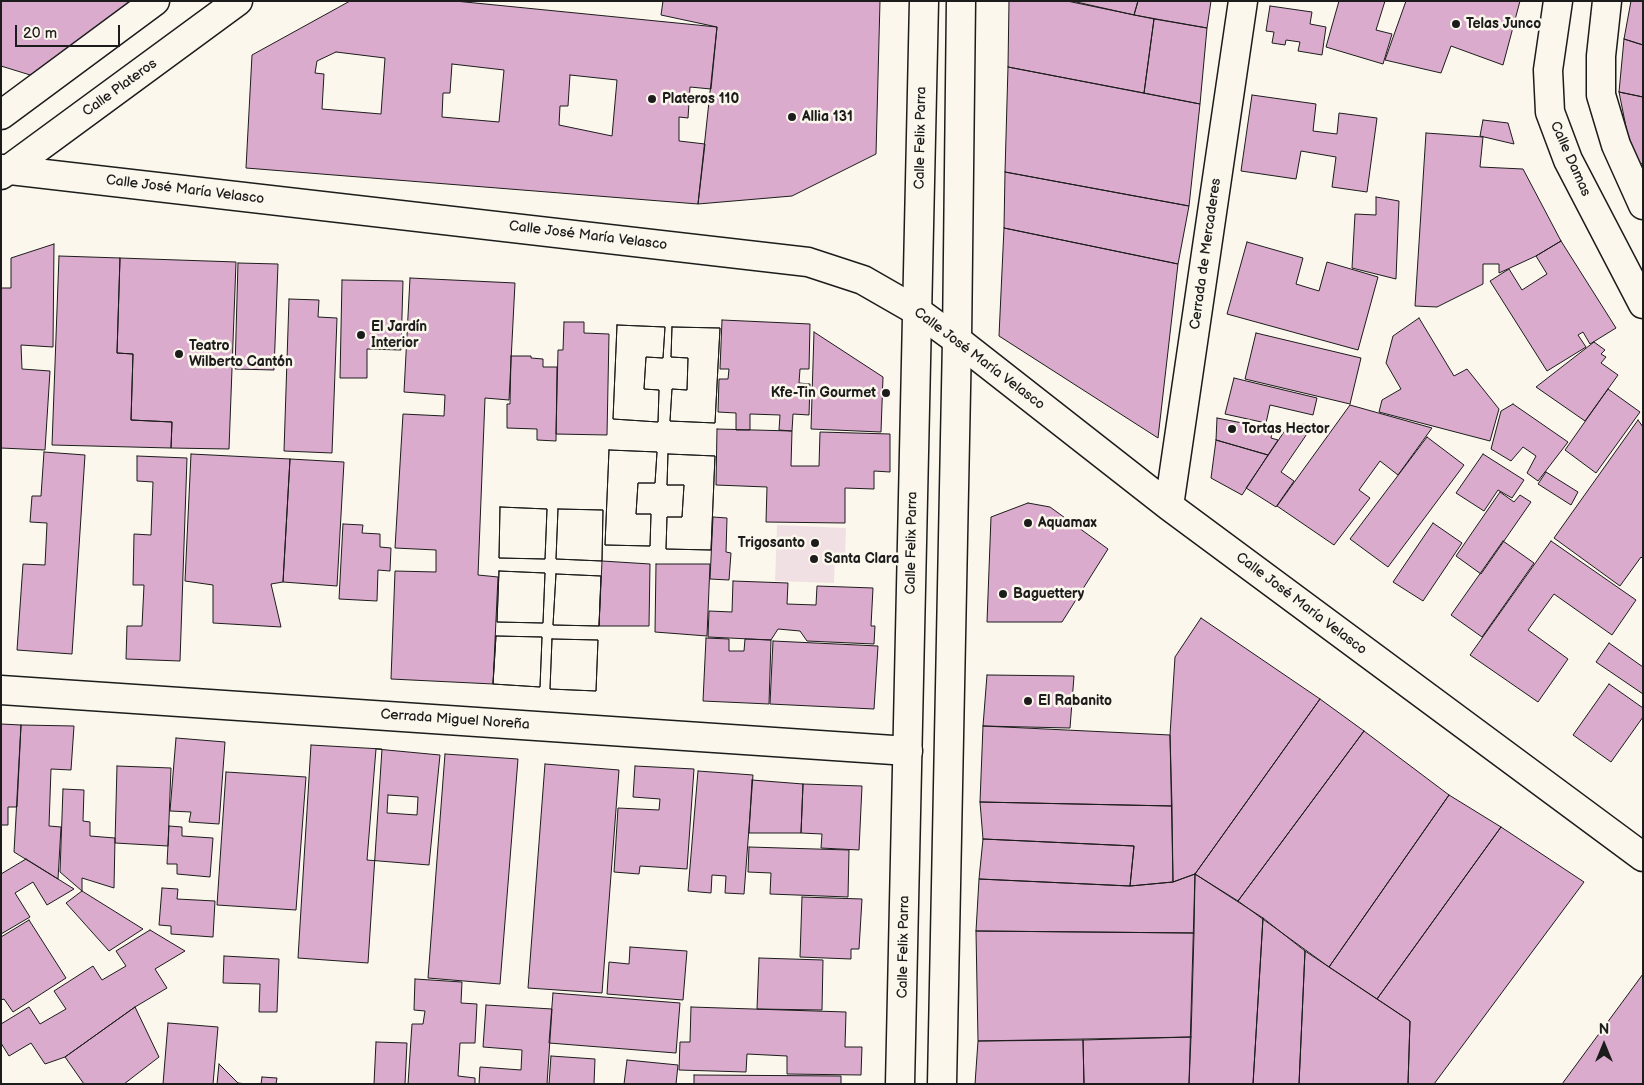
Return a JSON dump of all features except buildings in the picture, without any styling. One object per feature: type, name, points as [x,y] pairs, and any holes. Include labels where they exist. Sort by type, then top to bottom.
[{"type":"street","points":[[1,115],[154,1]]},
{"type":"street","name":"Calle Plateros","points":[[4,172],[238,1]]},
{"type":"street","name":"Calle Felix Parra","points":[[900,1084],[924,1]]},
{"type":"street","points":[[942,1084],[957,340],[961,1]]},
{"type":"street","name":"Cerrada de Mercaderes","points":[[1169,506],[1243,1]]},
{"type":"street","name":"Calle Damas","points":[[1558,1],[1548,70],[1550,112],[1568,160],[1643,304]]},
{"type":"street","points":[[1607,1],[1601,56],[1601,94],[1616,145],[1643,205]]},
{"type":"street","name":"Calle José María Velasco","points":[[4,172],[808,262],[863,280],[917,311],[957,340],[1169,506],[1643,857]]},
{"type":"street","name":"Cerrada Miguel Noreña","points":[[1,690],[908,751]]},
{"type":"shaded area","points":[[777,525],[846,528],[845,556],[835,556],[834,583],[775,581]]},
{"type":"place","name":"Telas Junco","points":[[1456,24]]},
{"type":"place","name":"Plateros 110","points":[[652,99]]},
{"type":"place","name":"Allia 131","points":[[792,117]]},
{"type":"place","name":"El Jardín Interior","points":[[361,335]]},
{"type":"place","name":"Teatro Wilberto Cantón","points":[[179,354]]},
{"type":"place","name":"Kfe-Tin Gourmet","points":[[886,393]]},
{"type":"place","name":"Tortas Hector","points":[[1232,429]]},
{"type":"place","name":"Aquamax","points":[[1028,523]]},
{"type":"place","name":"Trigosanto","points":[[815,543]]},
{"type":"place","name":"Santa Clara","points":[[814,559]]},
{"type":"place","name":"Baguettery","points":[[1003,594]]},
{"type":"place","name":"El Rabanito","points":[[1028,701]]}]
